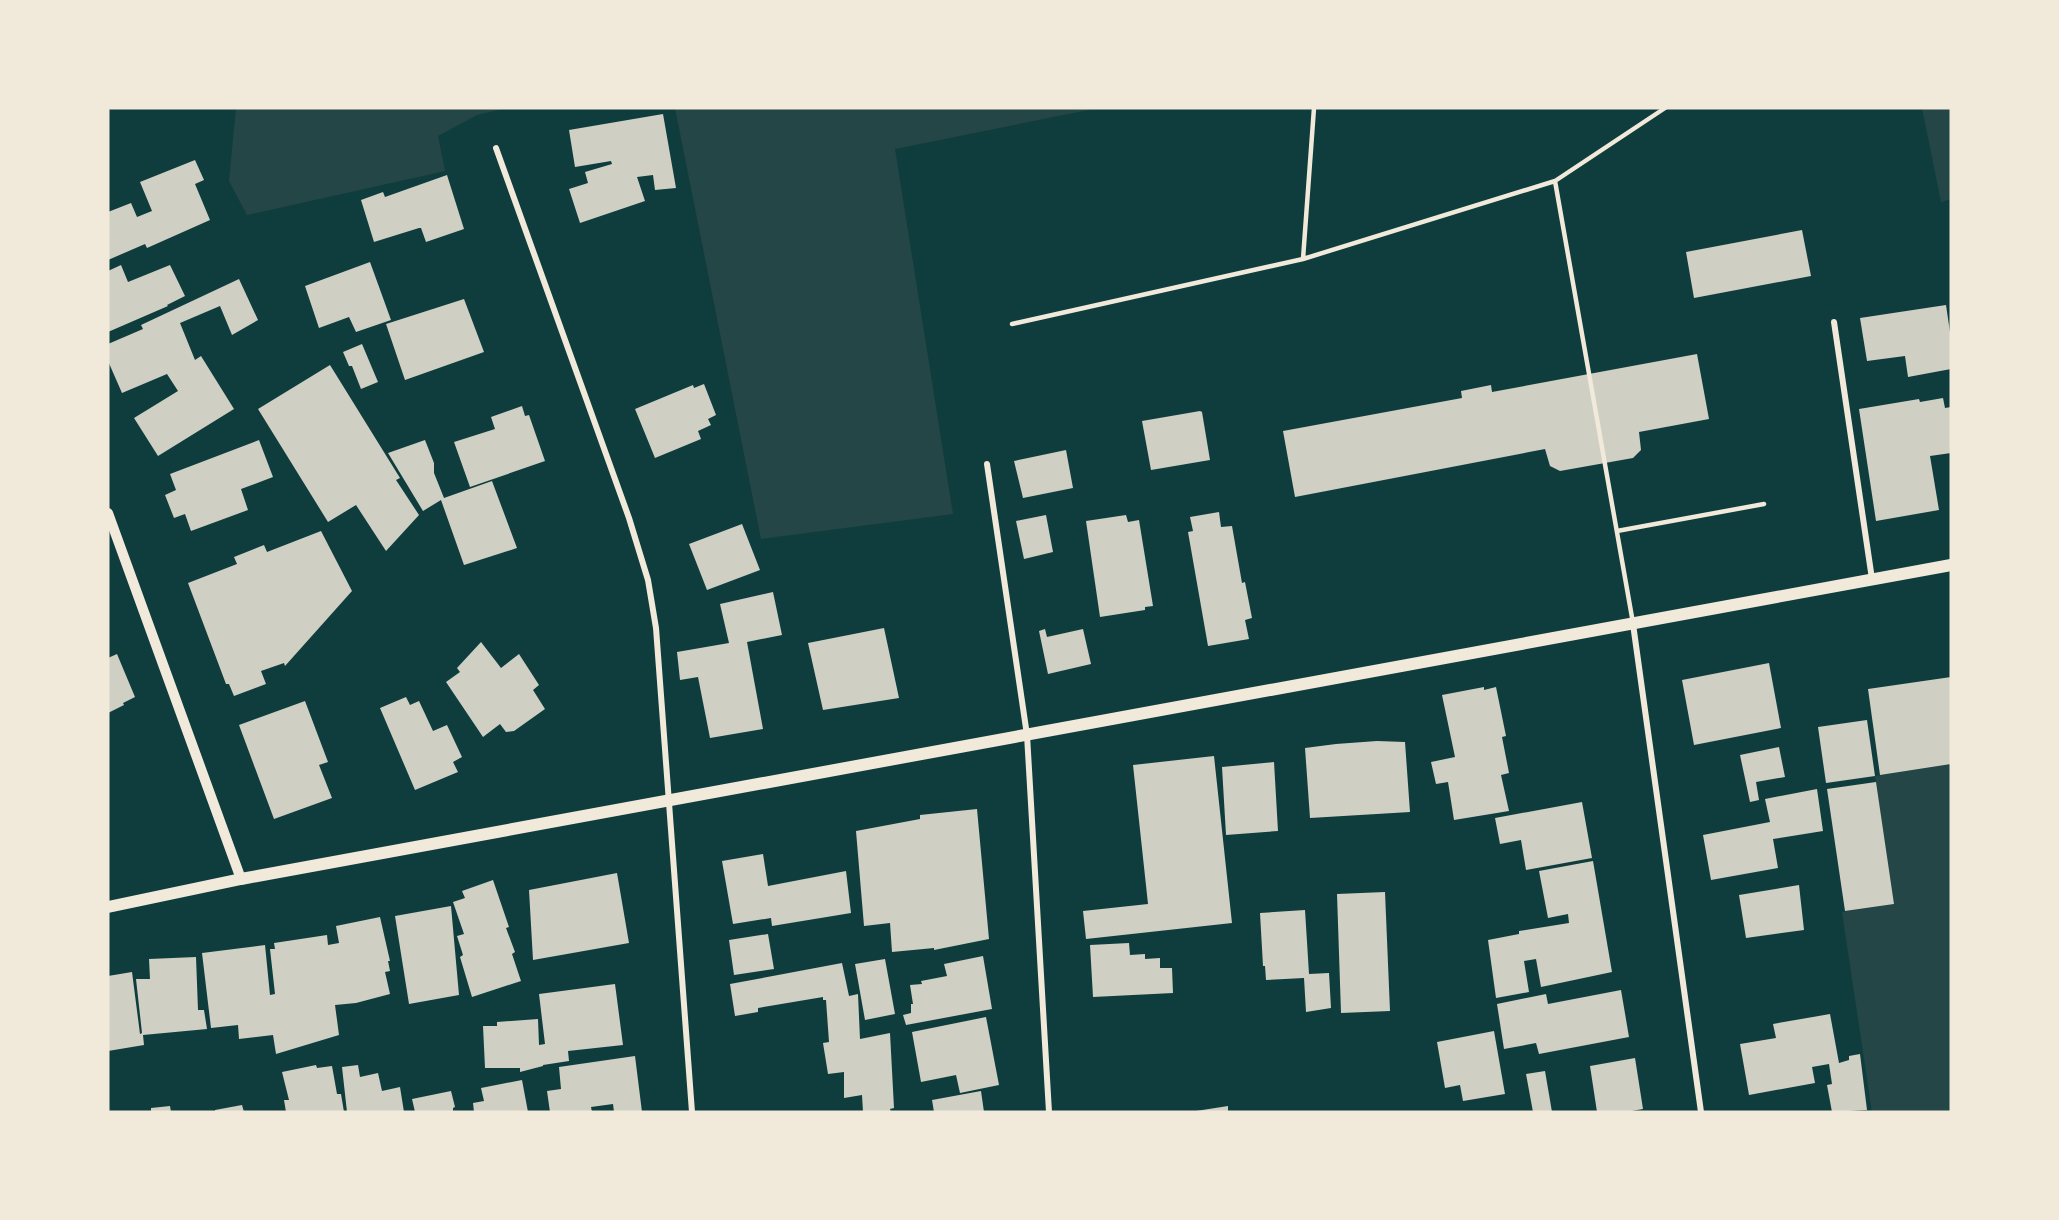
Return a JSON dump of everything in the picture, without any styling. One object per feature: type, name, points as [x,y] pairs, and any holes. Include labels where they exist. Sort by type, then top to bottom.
[{"type":"main road","points":[[108,907],[241,879],[1951,565]]},
{"type":"street","points":[[496,148],[629,519],[648,580],[656,628],[692,1112]]},
{"type":"street","points":[[1834,322],[1872,580]]},
{"type":"street","points":[[987,464],[1027,735],[1049,1112]]},
{"type":"street","points":[[108,513],[241,879]]},
{"type":"street","points":[[1633,623],[1701,1112]]},
{"type":"lane","points":[[1303,259],[1314,108]]},
{"type":"lane","points":[[1012,324],[1303,259],[1555,180],[1665,108]]},
{"type":"lane","points":[[1555,180],[1633,623]]},
{"type":"lane","points":[[1617,531],[1764,504]]},
{"type":"shaded area","points":[[236,108],[506,108],[477,115],[438,136],[445,171],[247,215],[229,181]]},
{"type":"shaded area","points":[[675,108],[1098,108],[895,149],[953,514],[761,539]]},
{"type":"shaded area","points":[[1922,108],[1951,108],[1951,199],[1941,202]]},
{"type":"shaded area","points":[[1951,764],[1951,1112],[1872,1112],[1842,912],[1894,904],[1875,776]]},
{"type":"building","points":[[663,114],[676,188],[655,190],[653,175],[637,177],[645,201],[580,223],[569,189],[588,183],[585,172],[612,164],[611,161],[575,167],[569,130]]},
{"type":"building","points":[[195,160],[204,180],[195,184],[210,220],[147,248],[145,244],[108,260],[108,212],[131,203],[137,217],[152,211],[140,182]]},
{"type":"building","points":[[447,175],[464,229],[426,242],[419,228],[374,242],[361,200],[383,192],[385,197]]},
{"type":"building","points":[[1802,230],[1811,276],[1694,298],[1686,252]]},
{"type":"building","points":[[370,262],[391,320],[356,332],[349,317],[319,328],[305,286]]},
{"type":"building","points":[[121,265],[128,282],[170,265],[185,296],[168,306],[108,332],[108,271]]},
{"type":"building","points":[[239,279],[258,320],[232,335],[220,306],[180,323],[195,360],[201,356],[234,409],[158,456],[134,418],[178,391],[167,374],[122,393],[108,361],[108,344],[143,329],[141,325]]},
{"type":"building","points":[[464,299],[484,352],[405,380],[386,324]]},
{"type":"building","points":[[1946,305],[1951,339],[1951,369],[1908,377],[1905,356],[1867,361],[1860,318]]},
{"type":"building","points":[[362,344],[378,382],[361,389],[352,366],[349,366],[343,352]]},
{"type":"building","points":[[1697,354],[1709,419],[1639,432],[1641,450],[1633,458],[1560,471],[1550,466],[1545,449],[1295,497],[1283,431],[1462,398],[1461,391],[1491,385],[1492,392]]},
{"type":"building","points":[[330,365],[400,478],[396,480],[419,515],[386,551],[356,505],[328,522],[258,409]]},
{"type":"building","points":[[704,384],[716,415],[708,419],[711,425],[698,431],[701,439],[655,458],[635,409],[693,385],[694,388]]},
{"type":"building","points":[[1943,398],[1945,408],[1951,407],[1951,453],[1930,456],[1939,510],[1876,521],[1859,409],[1919,399],[1920,402]]},
{"type":"building","points":[[522,406],[525,416],[529,415],[545,461],[470,487],[454,442],[495,429],[491,417]]},
{"type":"building","points":[[1200,411],[1210,460],[1151,470],[1142,421]]},
{"type":"building","points":[[259,440],[273,477],[241,489],[248,510],[191,531],[185,514],[174,518],[165,495],[176,490],[170,474]]},
{"type":"building","points":[[425,440],[444,498],[492,481],[517,548],[464,565],[441,500],[423,511],[388,453]]},
{"type":"building","points":[[1066,450],[1073,488],[1023,498],[1014,461]]},
{"type":"building","points":[[1219,512],[1221,527],[1232,526],[1242,583],[1245,582],[1252,618],[1245,620],[1249,639],[1208,646],[1188,532],[1193,531],[1190,517]]},
{"type":"building","points":[[1046,515],[1053,552],[1024,559],[1016,521]]},
{"type":"building","points":[[1126,515],[1128,522],[1139,520],[1153,606],[1145,607],[1145,610],[1100,617],[1086,521]]},
{"type":"building","points":[[742,524],[760,570],[707,590],[689,544]]},
{"type":"building","points":[[321,531],[352,591],[285,666],[284,663],[261,671],[266,684],[234,696],[229,684],[226,684],[188,583],[237,564],[234,557],[264,545],[267,552]]},
{"type":"building","points":[[773,592],[782,635],[747,642],[763,729],[710,738],[698,677],[680,680],[677,652],[729,643],[720,604]]},
{"type":"building","points":[[884,628],[899,698],[823,710],[808,643]]},
{"type":"building","points":[[1045,629],[1047,637],[1083,629],[1091,664],[1048,674],[1039,631]]},
{"type":"building","points":[[481,642],[501,668],[519,654],[539,685],[533,690],[545,709],[514,731],[506,732],[500,724],[483,737],[446,682],[460,672],[457,668]]},
{"type":"building","points":[[117,654],[135,697],[108,713],[108,658]]},
{"type":"building","points":[[1769,663],[1781,728],[1694,745],[1682,680]]},
{"type":"building","points":[[1951,677],[1951,764],[1880,775],[1868,689]]},
{"type":"building","points":[[1484,687],[1484,690],[1496,687],[1506,736],[1502,737],[1509,773],[1501,775],[1509,811],[1454,820],[1448,782],[1436,784],[1431,762],[1455,757],[1442,695]]},
{"type":"building","points":[[406,697],[410,705],[419,701],[433,731],[447,725],[462,757],[453,762],[458,772],[415,790],[380,708]]},
{"type":"building","points":[[305,701],[328,762],[319,765],[332,798],[274,819],[239,725]]},
{"type":"building","points":[[1867,720],[1875,776],[1826,783],[1818,727]]},
{"type":"building","points":[[1377,741],[1405,742],[1410,812],[1310,818],[1305,748]]},
{"type":"building","points":[[1779,747],[1785,777],[1756,782],[1759,800],[1750,802],[1740,755]]},
{"type":"building","points":[[1214,756],[1232,923],[1086,939],[1083,911],[1148,904],[1133,765]]},
{"type":"building","points":[[1274,762],[1278,831],[1226,835],[1222,767]]},
{"type":"building","points":[[1876,782],[1894,904],[1845,911],[1827,789]]},
{"type":"building","points":[[1817,789],[1823,831],[1773,839],[1778,868],[1711,880],[1703,835],[1770,822],[1765,799]]},
{"type":"building","points":[[1582,802],[1592,858],[1526,870],[1521,840],[1500,844],[1495,818]]},
{"type":"building","points":[[977,809],[989,939],[934,950],[934,948],[892,952],[890,923],[864,926],[856,831],[920,819],[920,815]]},
{"type":"building","points":[[763,854],[768,886],[846,871],[851,913],[772,926],[771,918],[733,924],[722,861]]},
{"type":"building","points":[[1593,861],[1612,972],[1541,987],[1536,959],[1524,961],[1529,992],[1496,998],[1488,940],[1519,934],[1519,931],[1569,923],[1568,914],[1548,918],[1539,871]]},
{"type":"building","points":[[617,873],[629,943],[533,960],[529,890]]},
{"type":"building","points":[[493,880],[509,927],[506,928],[515,952],[512,954],[521,981],[472,997],[460,957],[463,955],[457,936],[464,934],[453,902],[465,898],[462,891]]},
{"type":"building","points":[[1799,885],[1804,930],[1746,938],[1739,895]]},
{"type":"building","points":[[1385,892],[1390,1011],[1341,1013],[1337,894]]},
{"type":"building","points":[[451,906],[459,995],[409,1004],[395,916]]},
{"type":"building","points":[[1305,910],[1309,974],[1329,973],[1331,1008],[1306,1012],[1304,978],[1266,980],[1260,913]]},
{"type":"building","points":[[380,917],[390,961],[388,961],[390,971],[385,972],[390,994],[356,1003],[335,1005],[339,1035],[276,1054],[273,1035],[239,1039],[238,1025],[211,1028],[202,953],[265,945],[270,995],[275,994],[270,949],[275,949],[274,943],[327,935],[328,945],[339,943],[336,926]]},
{"type":"building","points":[[768,934],[774,969],[734,975],[729,940]]},
{"type":"building","points":[[1129,943],[1130,955],[1145,954],[1145,959],[1160,958],[1160,968],[1172,968],[1173,993],[1093,997],[1090,945]]},
{"type":"building","points":[[983,956],[992,1009],[906,1025],[903,1015],[911,1013],[911,1004],[913,1004],[910,985],[922,984],[921,981],[947,976],[944,964]]},
{"type":"building","points":[[196,957],[198,1010],[204,1010],[207,1029],[143,1035],[144,1045],[108,1051],[108,976],[132,972],[140,1034],[142,1033],[136,979],[150,979],[149,959]]},
{"type":"building","points":[[885,959],[895,1014],[865,1020],[855,964]]},
{"type":"building","points":[[842,963],[849,996],[858,994],[860,1039],[890,1033],[894,1108],[890,1109],[891,1112],[863,1112],[862,1095],[844,1098],[844,1072],[828,1074],[823,1043],[829,1042],[826,1000],[823,1000],[823,997],[758,1008],[758,1012],[735,1016],[730,984]]},
{"type":"building","points":[[615,984],[623,1045],[568,1051],[569,1061],[520,1072],[520,1068],[485,1068],[483,1026],[497,1026],[497,1022],[538,1019],[539,1045],[545,1044],[539,994]]},
{"type":"building","points":[[1621,990],[1629,1037],[1539,1054],[1536,1043],[1504,1049],[1497,1004],[1546,994],[1548,1004]]},
{"type":"building","points":[[1830,1014],[1839,1063],[1849,1060],[1849,1056],[1860,1054],[1867,1110],[1832,1112],[1827,1085],[1832,1084],[1829,1064],[1812,1067],[1815,1083],[1749,1095],[1740,1044],[1776,1038],[1773,1024]]},
{"type":"building","points":[[986,1017],[999,1085],[960,1093],[956,1075],[921,1082],[912,1032]]},
{"type":"building","points":[[1494,1031],[1505,1094],[1463,1101],[1460,1085],[1445,1088],[1437,1042]]},
{"type":"building","points":[[635,1056],[642,1112],[614,1112],[613,1104],[591,1107],[592,1112],[550,1112],[547,1091],[561,1089],[559,1067]]},
{"type":"building","points":[[1635,1058],[1643,1109],[1626,1112],[1597,1112],[1590,1066]]},
{"type":"building","points":[[316,1065],[317,1068],[332,1066],[337,1094],[341,1094],[344,1112],[286,1112],[284,1100],[289,1100],[282,1072]]},
{"type":"building","points":[[358,1065],[360,1077],[378,1073],[382,1091],[400,1087],[404,1112],[347,1112],[342,1067]]},
{"type":"building","points":[[1545,1071],[1552,1112],[1533,1112],[1526,1074]]},
{"type":"building","points":[[522,1080],[528,1112],[474,1112],[473,1103],[484,1101],[481,1088]]},
{"type":"building","points":[[451,1091],[455,1107],[453,1112],[415,1112],[412,1099]]},
{"type":"building","points":[[981,1091],[984,1112],[934,1112],[932,1100]]},
{"type":"building","points":[[242,1105],[244,1112],[215,1112],[215,1110]]},
{"type":"building","points":[[170,1106],[171,1112],[151,1112],[151,1108]]},
{"type":"building","points":[[1228,1106],[1228,1112],[1196,1111]]}]
